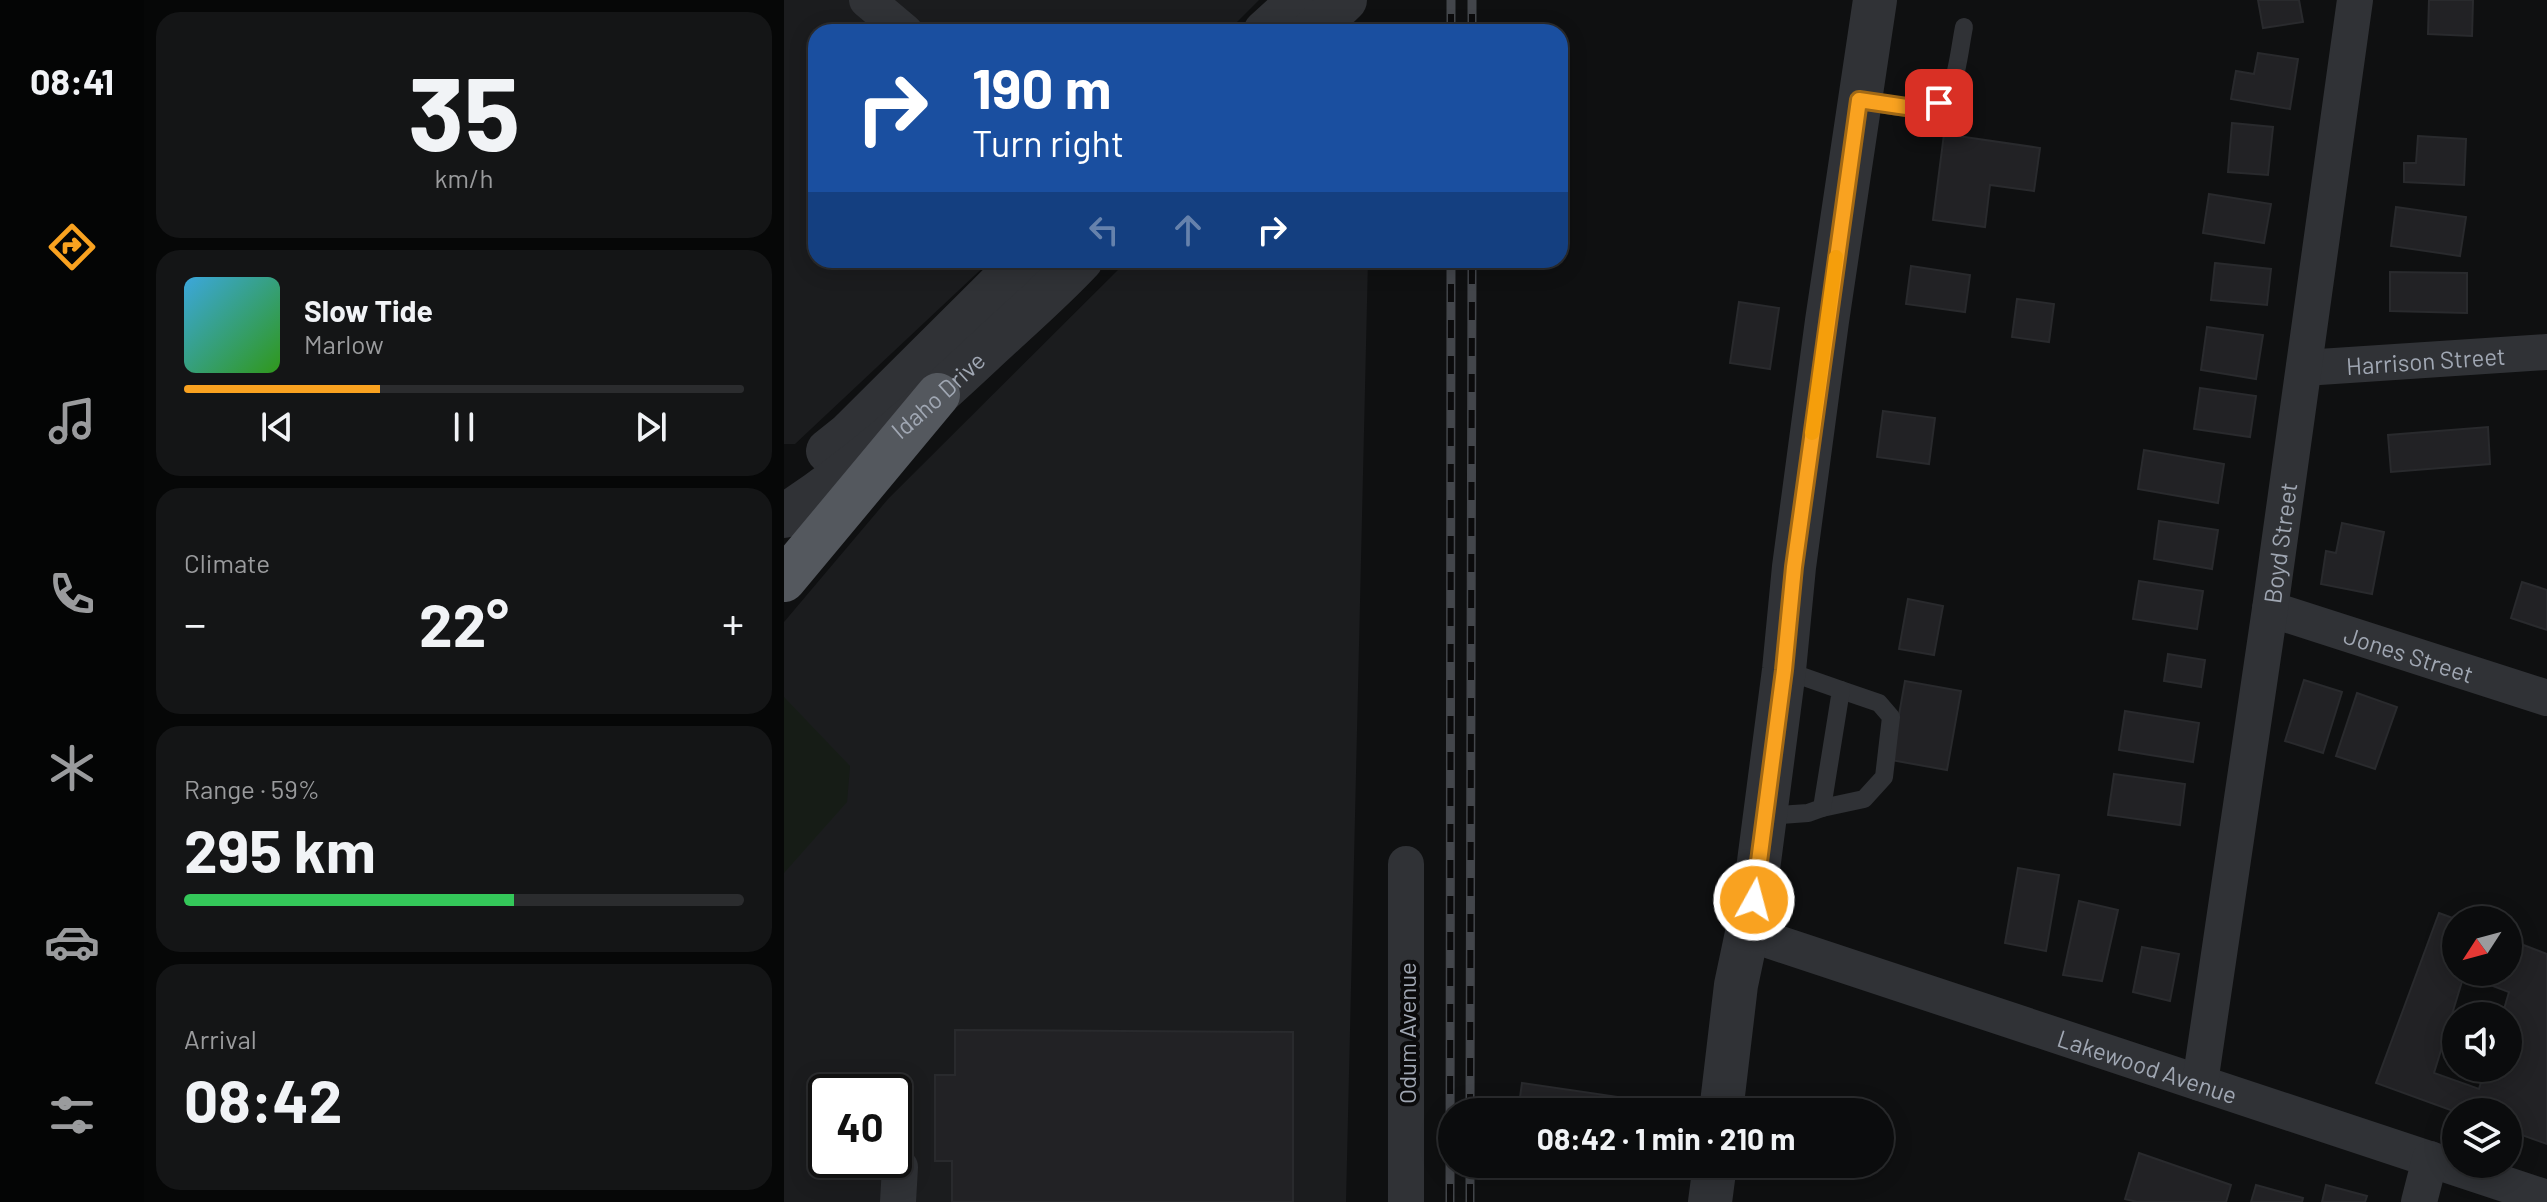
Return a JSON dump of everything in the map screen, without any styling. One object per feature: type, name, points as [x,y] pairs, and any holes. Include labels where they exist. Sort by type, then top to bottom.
[{"type":"highway","points":[[784,580],[938,395]]},
{"type":"street","points":[[867,0],[896,24]]},
{"type":"street","points":[[1274,24],[1300,0]]},
{"type":"street","points":[[1320,24],[1345,0]]},
{"type":"street","points":[[1723,1098],[1736,985],[1754,900],[1794,567],[1875,0]]},
{"type":"street","name":"Boyd Street","points":[[2200,1083],[2355,0]]},
{"type":"street","name":"Idaho Drive","points":[[784,483],[848,435],[1016,268]]},
{"type":"street","name":"Idaho Drive","points":[[784,516],[847,472],[938,395],[1073,268]]},
{"type":"street","name":"Harrison Street","points":[[2304,368],[2547,352]]},
{"type":"street","name":"Jones Street","points":[[2270,609],[2547,698]]},
{"type":"street","name":"Odum Avenue","points":[[1406,864],[1406,1202]]},
{"type":"street","name":"Lakewood Avenue","points":[[1747,933],[2547,1198]]},
{"type":"street","points":[[2419,1202],[2430,1159]]},
{"type":"street","points":[[898,1202],[899,1178]]},
{"type":"street","points":[[1710,1202],[1713,1178]]},
{"type":"lane","points":[[1859,100],[1920,109],[1939,103],[1950,92],[1964,27]]},
{"type":"lane","points":[[1765,816],[1808,813],[1864,799],[1884,777],[1891,717],[1879,703],[1784,670]]},
{"type":"lane","points":[[1822,808],[1841,690]]},
{"type":"shaded area","points":[[784,0],[1259,0],[1235,24],[808,24],[808,268],[982,268],[795,444],[784,444]]},
{"type":"shaded area","points":[[1120,268],[1368,268],[1346,1202],[784,1202],[784,622],[888,499]]},
{"type":"shaded area","points":[[784,697],[850,766],[847,802],[784,873]]},
{"type":"building","points":[[2258,0],[2299,0],[2303,22],[2263,28]]},
{"type":"building","points":[[2429,0],[2473,0],[2472,36],[2428,34]]},
{"type":"building","points":[[2258,53],[2298,59],[2290,109],[2231,99],[2236,71],[2254,74]]},
{"type":"building","points":[[2232,123],[2273,127],[2268,175],[2228,172]]},
{"type":"building","points":[[1944,134],[2040,148],[2034,191],[1990,185],[1985,227],[1933,220]]},
{"type":"building","points":[[2418,136],[2466,139],[2464,185],[2404,182],[2404,163],[2416,163]]},
{"type":"building","points":[[2209,194],[2271,204],[2264,243],[2203,233]]},
{"type":"building","points":[[2396,207],[2466,217],[2460,256],[2391,246]]},
{"type":"building","points":[[2215,263],[2271,269],[2267,305],[2211,300]]},
{"type":"building","points":[[1911,266],[1970,275],[1965,312],[1906,304]]},
{"type":"building","points":[[2390,272],[2467,273],[2467,313],[2390,311]]},
{"type":"building","points":[[2017,299],[2054,304],[2049,342],[2012,337]]},
{"type":"building","points":[[1739,302],[1779,308],[1770,369],[1730,363]]},
{"type":"building","points":[[2207,327],[2263,335],[2256,379],[2201,370]]},
{"type":"building","points":[[2200,388],[2256,396],[2250,437],[2194,429]]},
{"type":"building","points":[[1883,411],[1935,418],[1929,464],[1877,457]]},
{"type":"building","points":[[2488,427],[2490,464],[2391,472],[2388,435]]},
{"type":"building","points":[[2144,450],[2224,464],[2218,503],[2138,489]]},
{"type":"building","points":[[2159,521],[2218,530],[2212,569],[2154,559]]},
{"type":"building","points":[[2342,523],[2384,532],[2372,594],[2321,584],[2326,551],[2336,553]]},
{"type":"building","points":[[2139,581],[2203,591],[2197,629],[2133,619]]},
{"type":"building","points":[[2522,582],[2547,590],[2547,630],[2511,618]]},
{"type":"building","points":[[1908,599],[1943,606],[1934,655],[1899,649]]},
{"type":"building","points":[[2168,654],[2205,660],[2201,687],[2164,681]]},
{"type":"building","points":[[2304,680],[2342,692],[2323,753],[2285,741]]},
{"type":"building","points":[[1905,681],[1961,691],[1947,770],[1891,760]]},
{"type":"building","points":[[2357,693],[2397,707],[2375,769],[2336,756]]},
{"type":"building","points":[[2125,711],[2199,723],[2193,762],[2119,750]]},
{"type":"building","points":[[2114,774],[2185,784],[2180,825],[2108,815]]},
{"type":"building","points":[[2018,868],[2059,875],[2046,951],[2005,943]]},
{"type":"building","points":[[2079,901],[2118,910],[2102,981],[2063,975]]},
{"type":"building","points":[[2439,913],[2442,914],[2442,986],[2461,986],[2456,1002],[2442,1002],[2442,1047],[2434,1073],[2442,1076],[2442,1082],[2459,1082],[2479,1089],[2481,1082],[2522,1082],[2522,1002],[2506,1002],[2509,992],[2493,986],[2522,986],[2522,944],[2547,954],[2547,1144],[2522,1135],[2522,1098],[2442,1098],[2442,1107],[2376,1083]]},
{"type":"building","points":[[2142,947],[2179,954],[2170,1001],[2133,992]]},
{"type":"building","points":[[955,1030],[1293,1032],[1293,1202],[952,1202],[952,1161],[935,1161],[935,1075],[955,1075]]},
{"type":"building","points":[[1522,1083],[1625,1098],[1520,1098]]},
{"type":"building","points":[[2139,1153],[2231,1185],[2226,1202],[2137,1202],[2125,1199]]},
{"type":"building","points":[[2256,1185],[2303,1198],[2302,1202],[2251,1202]]},
{"type":"building","points":[[2326,1185],[2367,1196],[2365,1202],[2322,1202]]},
{"type":"railway","points":[[1451,0],[1451,24]]},
{"type":"railway","points":[[1472,0],[1472,24]]},
{"type":"railway","points":[[1450,1202],[1451,268]]},
{"type":"railway","points":[[1470,1098],[1472,268]]},
{"type":"railway","points":[[1470,1178],[1470,1202]]},
{"type":"slow traffic","points":[[1812,433],[1836,257]]},
{"type":"route","points":[[1754,900],[1794,567],[1859,100],[1920,109],[1939,103]]}]
